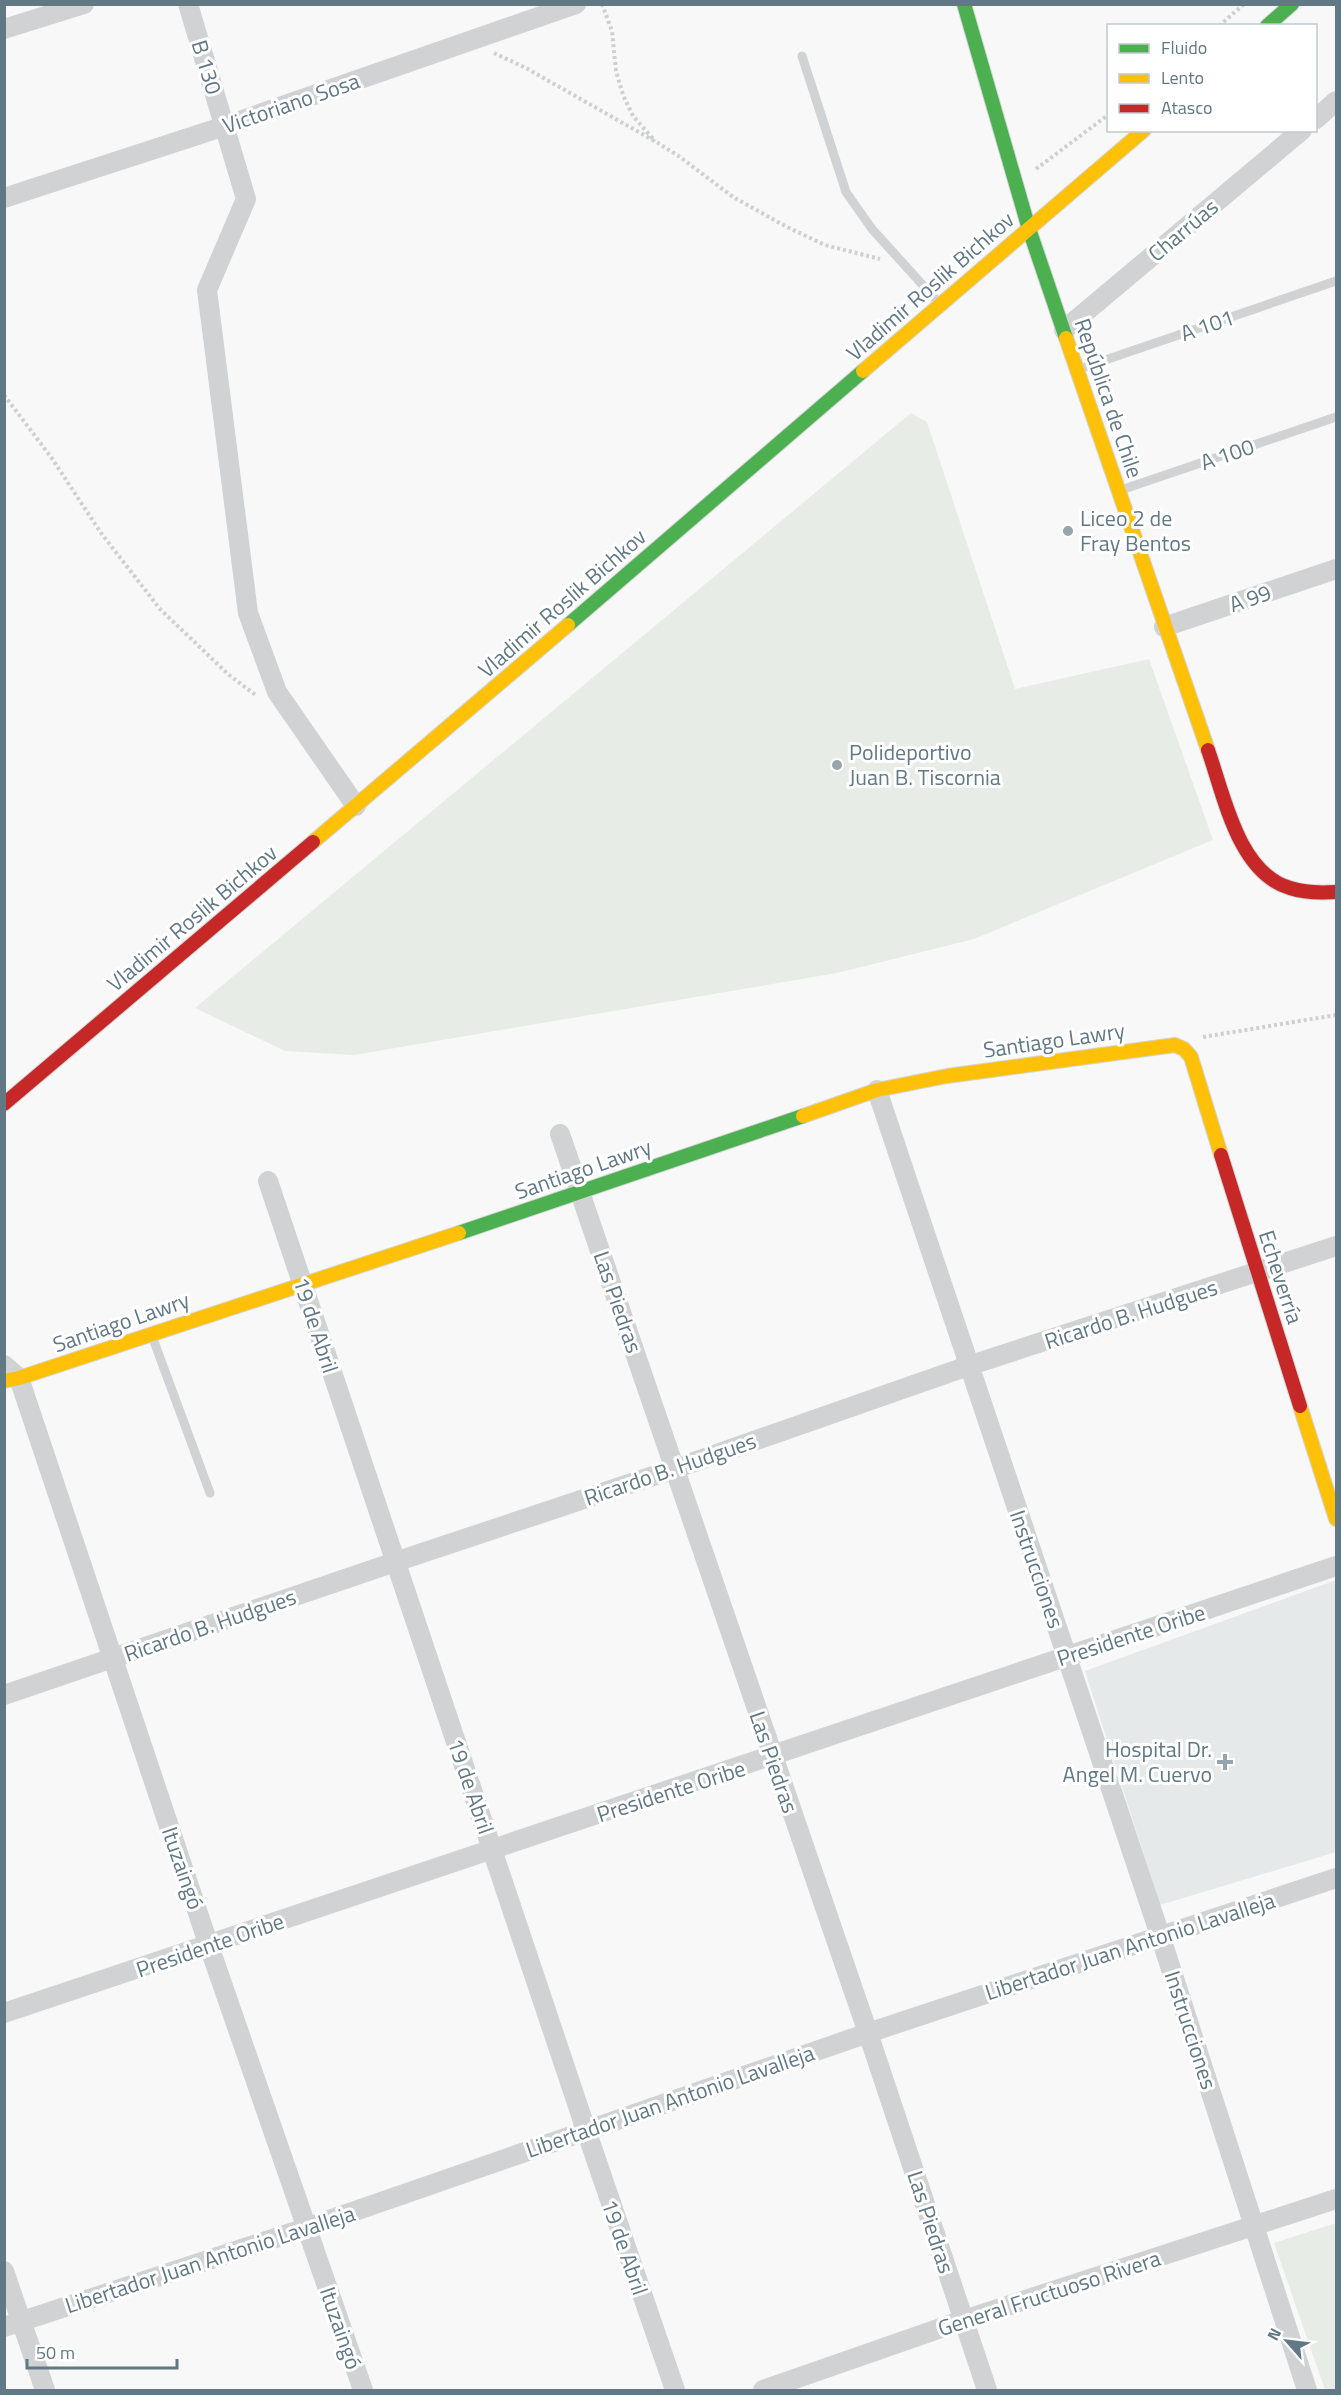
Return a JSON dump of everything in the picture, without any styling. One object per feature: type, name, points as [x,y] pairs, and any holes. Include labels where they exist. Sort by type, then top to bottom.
[{"type":"street","points":[[4,29],[84,4]]},
{"type":"street","name":"B 130","points":[[188,4],[246,199],[207,290],[248,613],[277,692],[357,806]]},
{"type":"street","name":"Victoriano Sosa","points":[[4,198],[225,126],[576,4]]},
{"type":"street","name":"República de Chile","points":[[964,4],[1029,229],[1164,627],[1238,836],[1250,859],[1278,885],[1301,893],[1336,892]]},
{"type":"street","points":[[1269,24],[1292,4]]},
{"type":"street","points":[[1317,118],[1336,101]]},
{"type":"street","name":"Vladimir Roslik Bichkov","points":[[4,1104],[357,806],[1142,132]]},
{"type":"street","name":"Charrúas","points":[[1064,330],[1300,132]]},
{"type":"street","name":"A 99","points":[[1164,627],[1336,569]]},
{"type":"street","name":"Santiago Lawry","points":[[12,1380],[580,1193],[877,1090],[925,1079],[1174,1045],[1184,1049]]},
{"type":"street","name":"Echeverría","points":[[1184,1049],[1191,1057],[1336,1520]]},
{"type":"street","name":"Instrucciones","points":[[877,1090],[1160,1935],[1306,2391]]},
{"type":"street","name":"Las Piedras","points":[[560,1134],[868,2033],[987,2391]]},
{"type":"street","name":"19 de Abril","points":[[268,1180],[585,2130],[675,2391]]},
{"type":"street","name":"Ricardo B. Hudgues","points":[[4,1695],[674,1469],[968,1366],[1336,1246]]},
{"type":"street","points":[[4,1365],[12,1380]]},
{"type":"street","name":"Ituzaingó","points":[[12,1380],[112,1658],[208,1946],[363,2391]]},
{"type":"street","name":"Presidente Oribe","points":[[4,2013],[1336,1566]]},
{"type":"street","name":"Libertador Juan Antonio Lavalleja","points":[[13,2324],[306,2228],[868,2033],[1336,1878]]},
{"type":"street","name":"General Fructuoso Rivera","points":[[763,2391],[964,2320],[1336,2199]]},
{"type":"street","points":[[4,2271],[13,2324],[45,2391]]},
{"type":"lane","points":[[802,56],[846,192],[872,230],[940,305]]},
{"type":"lane","name":"A 101","points":[[1077,370],[1336,281]]},
{"type":"lane","name":"A 100","points":[[1119,490],[1336,417]]},
{"type":"lane","points":[[152,1334],[210,1493]]},
{"type":"path","points":[[602,4],[612,31],[616,71],[623,95],[633,116],[658,143]]},
{"type":"path","points":[[1221,24],[1244,4]]},
{"type":"path","points":[[470,41],[526,68],[658,143],[734,197],[787,226],[825,245],[903,266]]},
{"type":"path","points":[[1016,183],[1107,116]]},
{"type":"path","points":[[4,395],[51,457],[101,532],[160,609],[229,675],[265,701]]},
{"type":"path","points":[[1184,1049],[1205,1036],[1336,1015]]},
{"type":"shaded area","name":"Polideportivo Juan B. Tiscornia","points":[[911,413],[927,422],[1015,689],[1149,659],[1213,840],[974,939],[837,973],[354,1055],[285,1051],[195,1008]]},
{"type":"shaded area","name":"Hospital Dr. Angel M. Cuervo","points":[[1336,1580],[1336,1852],[1160,1905],[1085,1671]]},
{"type":"shaded area","points":[[1336,2223],[1336,2390],[1325,2390],[1274,2243]]},
{"type":"traffic: fast","points":[[964,4],[1029,229],[1066,338]]},
{"type":"traffic: fast","points":[[1269,24],[1292,4]]},
{"type":"traffic: fast","points":[[568,625],[863,371]]},
{"type":"traffic: fast","points":[[459,1233],[803,1116]]},
{"type":"traffic: slow","points":[[863,371],[1142,132]]},
{"type":"traffic: slow","points":[[1066,338],[1208,750]]},
{"type":"traffic: slow","points":[[313,842],[568,625]]},
{"type":"traffic: slow","points":[[803,1116],[877,1090],[947,1076],[1175,1045],[1184,1049],[1191,1057],[1221,1155]]},
{"type":"traffic: slow","points":[[4,1381],[459,1233]]},
{"type":"traffic: slow","points":[[1300,1406],[1336,1519]]},
{"type":"traffic: jam","points":[[1208,750],[1236,830],[1245,850],[1258,866],[1272,880],[1290,888],[1301,891],[1336,892]]},
{"type":"traffic: jam","points":[[4,1104],[313,842]]},
{"type":"traffic: jam","points":[[1221,1155],[1300,1406]]},
{"type":"place","name":"Liceo 2 de Fray Bentos","points":[[1068,531]]},
{"type":"place","name":"Polideportivo Juan B. Tiscornia","points":[[837,765]]},
{"type":"place","name":"Hospital Dr. Angel M. Cuervo","points":[[1225,1762]]}]
